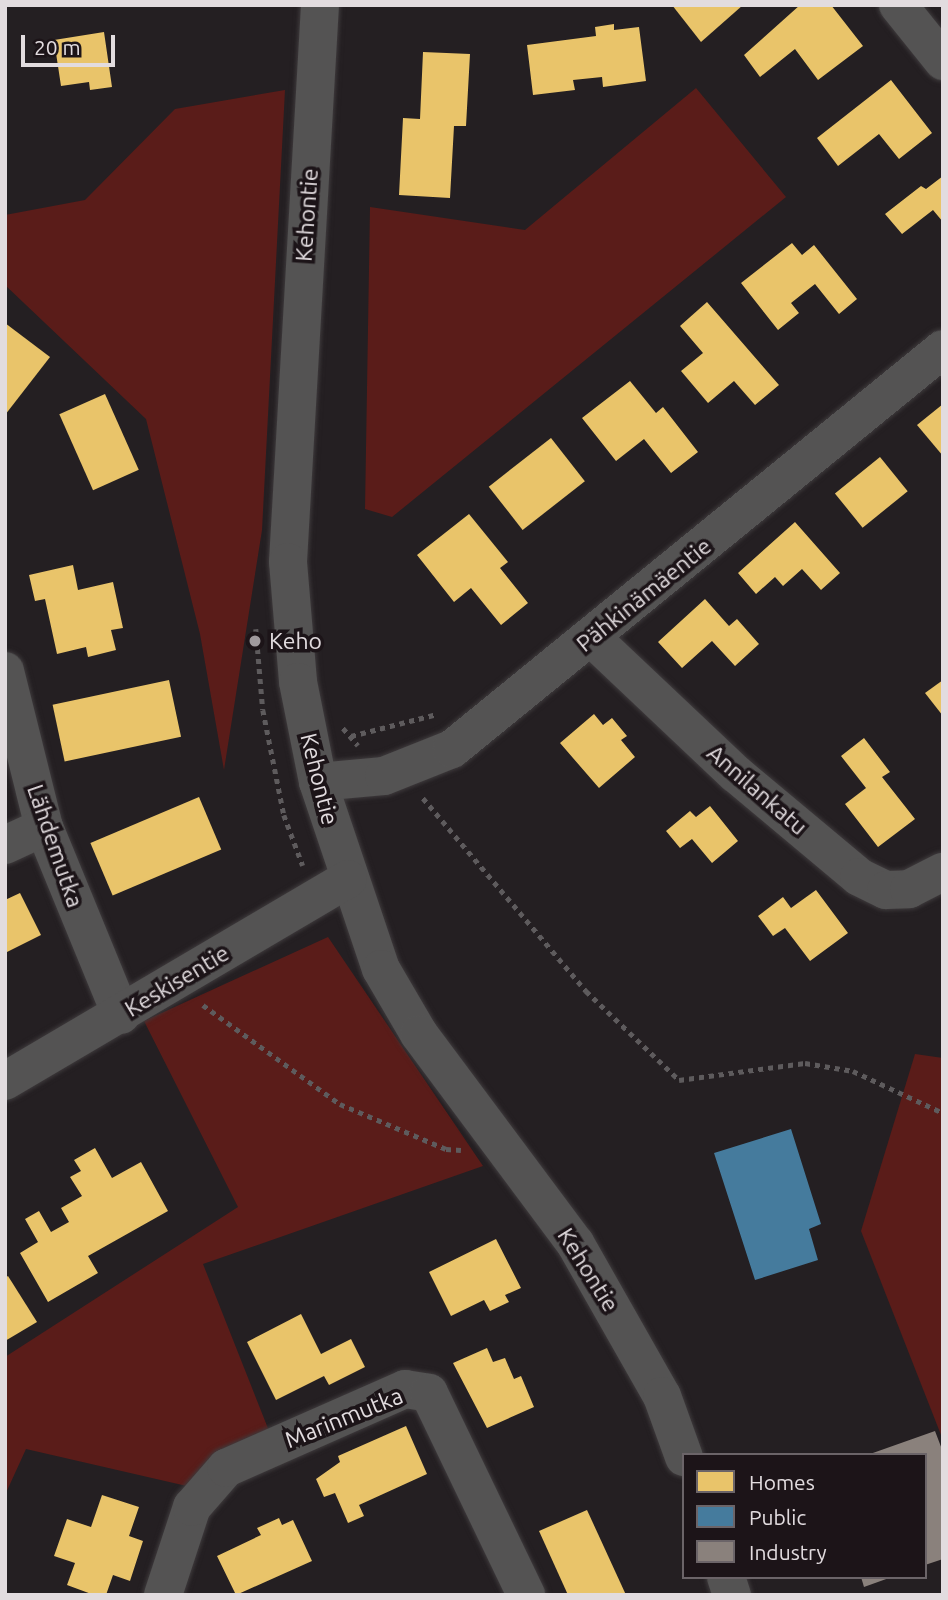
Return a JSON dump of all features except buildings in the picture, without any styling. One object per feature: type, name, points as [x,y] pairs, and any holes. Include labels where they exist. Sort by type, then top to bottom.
[{"type":"street","name":"Kehontie","points":[[320,5],[288,562],[296,669],[318,782],[348,879],[381,969],[419,1034],[575,1243],[662,1396],[683,1453]]},
{"type":"street","points":[[898,5],[943,61]]},
{"type":"street","name":"Pähkinämäentie","points":[[318,782],[384,776],[452,749],[592,638],[943,349]]},
{"type":"street","name":"Annilankatu","points":[[592,638],[736,774],[859,877],[886,890],[909,889],[943,872]]},
{"type":"street","name":"Lähdemutka","points":[[5,671],[44,827],[121,1015]]},
{"type":"street","points":[[5,845],[44,827]]},
{"type":"street","name":"Keskisentie","points":[[5,1081],[348,879]]},
{"type":"street","name":"Marinmutka","points":[[163,1595],[192,1507],[226,1468],[405,1389],[429,1393],[526,1595]]},
{"type":"path","points":[[258,677],[284,815],[304,870]]},
{"type":"path","points":[[417,792],[586,991],[679,1080],[805,1063],[853,1071],[943,1113]]},
{"type":"path","points":[[175,982],[255,1046],[340,1104],[446,1149],[504,1150]]},
{"type":"shaded area","points":[[696,88],[786,197],[392,517],[365,509],[370,207],[525,230]]},
{"type":"shaded area","points":[[285,90],[262,530],[224,770],[200,634],[146,419],[5,285],[5,215],[85,200],[175,109]]},
{"type":"shaded area","points":[[328,937],[483,1166],[203,1264],[271,1436],[191,1487],[26,1449],[5,1495],[5,1357],[238,1207],[144,1021]]},
{"type":"shaded area","points":[[915,1054],[943,1058],[943,1440],[861,1231]]},
{"type":"place","name":"Keho","points":[[255,641]]}]
